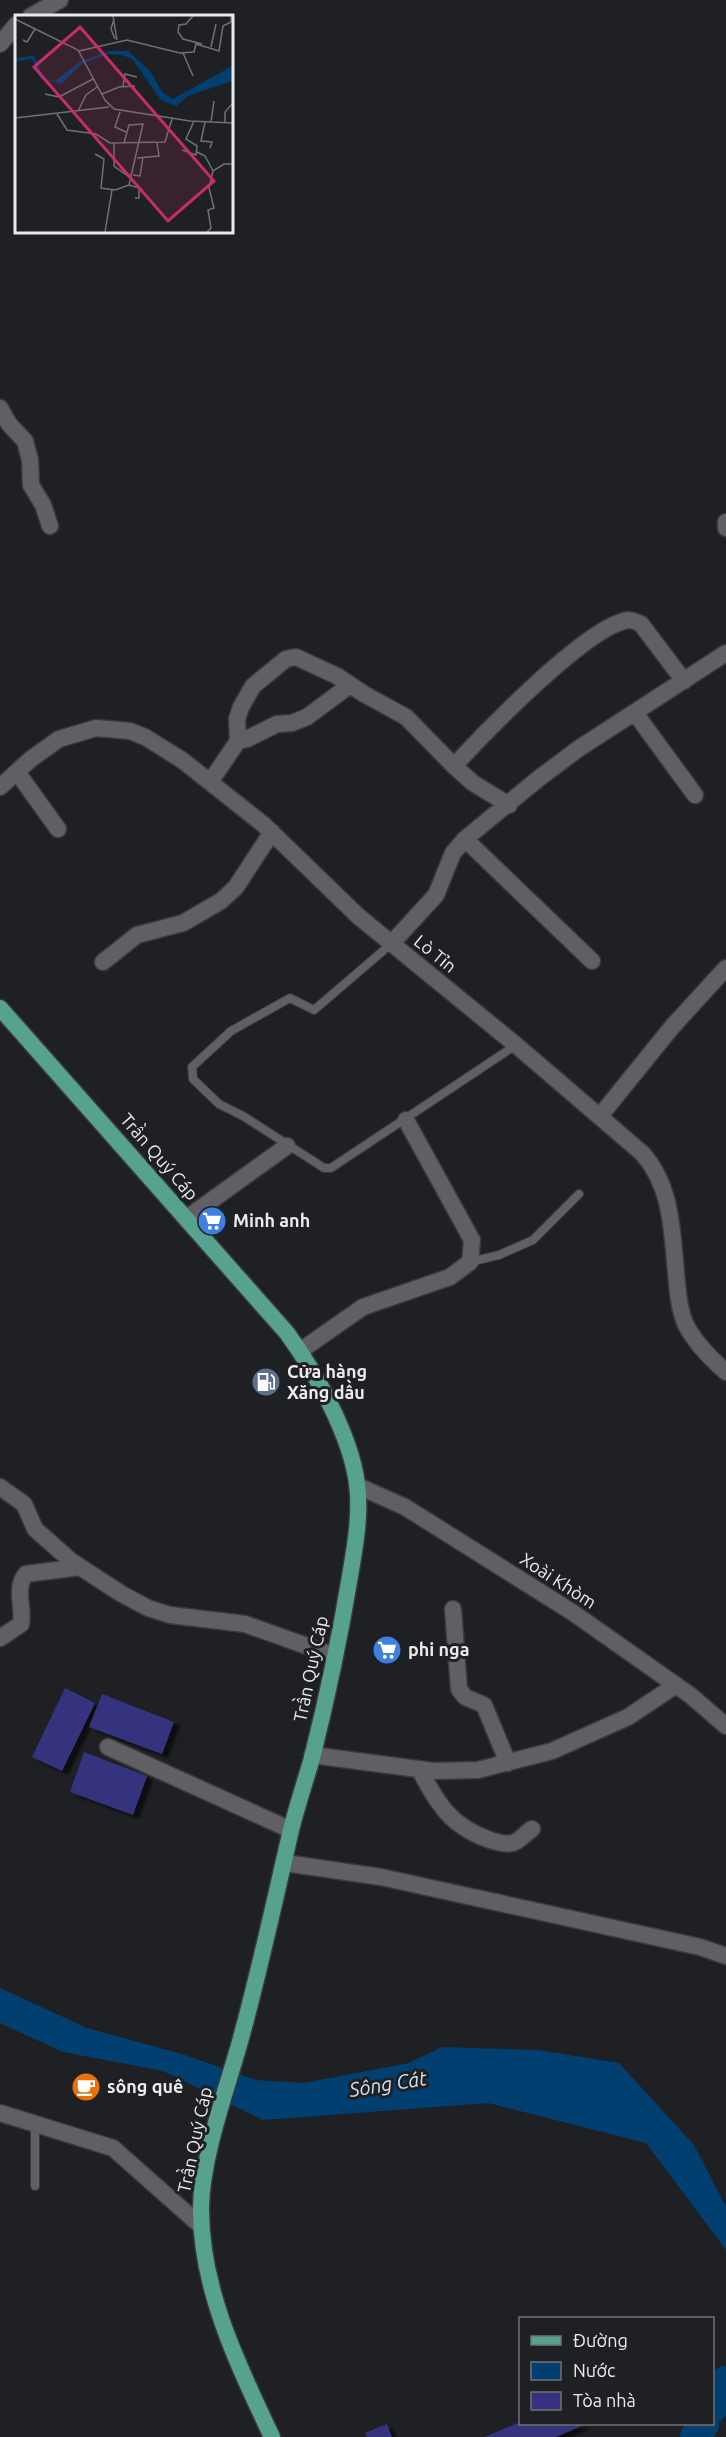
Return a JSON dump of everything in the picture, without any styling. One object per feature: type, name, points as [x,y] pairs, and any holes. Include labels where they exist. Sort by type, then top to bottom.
[{"type":"main road","name":"Trần Quý Cáp","points":[[0,1008],[261,1301],[300,1351],[338,1423],[353,1464],[358,1486],[352,1560],[335,1656],[242,2034],[214,2131],[203,2185],[202,2242],[213,2295],[224,2327],[272,2437]]},
{"type":"street","points":[[33,15],[60,0]]},
{"type":"street","points":[[0,44],[15,26]]},
{"type":"street","points":[[0,408],[9,424],[25,441],[30,460],[31,485],[43,505],[50,526]]},
{"type":"street","points":[[726,522],[726,528]]},
{"type":"street","points":[[454,766],[480,738],[566,658],[597,634],[621,621],[631,620],[641,624],[684,681]]},
{"type":"street","points":[[391,944],[436,895],[453,853],[465,839],[538,778],[578,749],[726,655]]},
{"type":"street","points":[[210,782],[238,741],[237,719],[253,686],[286,659],[296,657],[308,660],[406,717],[473,783],[508,805]]},
{"type":"street","points":[[238,741],[277,724],[292,723],[307,717],[350,685]]},
{"type":"street","points":[[635,713],[695,795]]},
{"type":"street","name":"Lò Tỉn","points":[[0,787],[59,739],[79,732],[110,729],[130,731],[145,737],[182,760],[210,782],[272,832],[341,902],[516,1045],[642,1153],[658,1175],[667,1199],[678,1294],[685,1322],[699,1345],[726,1372]]},
{"type":"street","points":[[17,772],[58,829]]},
{"type":"street","points":[[103,962],[137,935],[183,923],[220,901],[236,887],[272,832]]},
{"type":"street","points":[[465,839],[592,961]]},
{"type":"street","points":[[600,1116],[672,1027],[726,968]]},
{"type":"street","points":[[300,1351],[363,1307],[450,1276],[470,1262],[472,1240],[406,1120]]},
{"type":"street","points":[[187,1218],[287,1146]]},
{"type":"street","name":"Xoài Khòm","points":[[358,1486],[405,1507],[538,1590],[676,1685],[726,1726]]},
{"type":"street","points":[[0,1487],[24,1504],[35,1528],[42,1536],[80,1567],[148,1608],[170,1615],[245,1624],[335,1656]]},
{"type":"street","points":[[0,1638],[21,1624],[21,1579],[26,1574],[80,1567]]},
{"type":"street","points":[[453,1609],[459,1689],[465,1697],[484,1705],[508,1763]]},
{"type":"street","points":[[312,1755],[419,1769],[478,1770],[552,1751],[628,1717],[676,1685]]},
{"type":"street","points":[[108,1747],[291,1830]]},
{"type":"street","points":[[419,1769],[439,1805],[458,1825],[474,1834],[499,1843],[513,1843],[532,1829]]},
{"type":"street","points":[[285,1863],[381,1877],[723,1951]]},
{"type":"street","points":[[0,2113],[113,2148],[201,2226]]},
{"type":"lane","points":[[391,944],[314,1010],[290,998],[231,1031],[192,1068],[193,1079],[219,1104],[243,1116],[317,1165],[331,1168],[516,1045]]},
{"type":"lane","points":[[470,1262],[499,1255],[533,1240],[579,1194]]},
{"type":"lane","points":[[34,2186],[35,2123]]},
{"type":"water","points":[[0,1988],[87,2028],[185,2055],[256,2080],[304,2083],[409,2063],[442,2047],[538,2050],[619,2063],[694,2145],[726,2207],[726,2250],[646,2143],[488,2103],[263,2120],[163,2071],[63,2052],[0,2023]]},
{"type":"building","points":[[65,1688],[95,1703],[62,1771],[32,1757]]},
{"type":"building","points":[[102,1694],[174,1722],[162,1754],[89,1727]]},
{"type":"building","points":[[84,1752],[147,1776],[133,1815],[70,1792]]},
{"type":"building","points":[[519,2422],[519,2425],[584,2425],[556,2437],[484,2437]]},
{"type":"building","points":[[387,2424],[392,2437],[367,2437],[365,2433]]},
{"type":"waterway","name":"Sông Cát","points":[[714,2403],[726,2382]]},
{"type":"waterway","name":"Sông Cát","points":[[696,2437],[702,2425]]},
{"type":"place","name":"Minh anh","points":[[212,1221]]},
{"type":"place","name":"Cửa hàng Xăng dầu","points":[[266,1382]]},
{"type":"place","name":"phi nga","points":[[387,1650]]},
{"type":"place","name":"sông quê","points":[[86,2087]]}]
